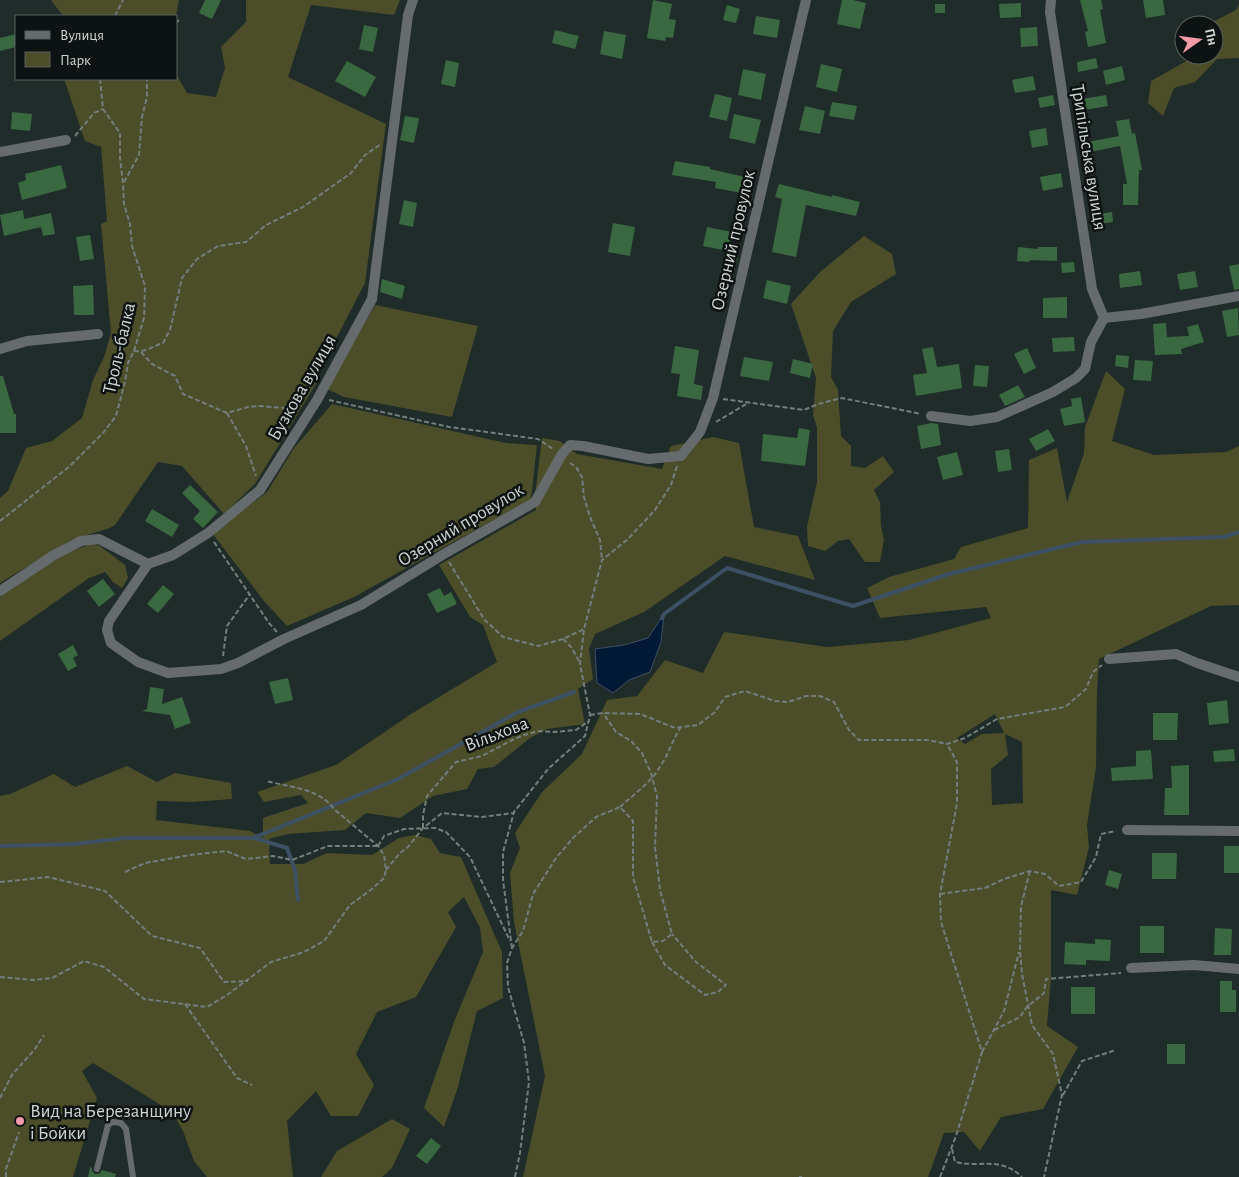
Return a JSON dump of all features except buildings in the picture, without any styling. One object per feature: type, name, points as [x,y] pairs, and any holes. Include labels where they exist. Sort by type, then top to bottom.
[{"type":"street","name":"Бузкова вулиця","points":[[148,564],[173,555],[208,533],[260,490],[316,400],[372,299],[408,15],[413,0]]},
{"type":"street","name":"Озерний провулок","points":[[681,456],[700,432],[713,398],[806,0]]},
{"type":"street","name":"Трипільська вулиця","points":[[1051,0],[1050,12],[1092,289],[1104,318]]},
{"type":"street","points":[[0,152],[66,140]]},
{"type":"street","points":[[931,416],[970,421],[997,417],[1053,392],[1076,378],[1085,369],[1091,342],[1104,318],[1141,314],[1239,296]]},
{"type":"street","points":[[0,349],[27,341],[98,334]]},
{"type":"street","points":[[562,454],[570,445],[648,459],[681,456]]},
{"type":"street","name":"Озерний провулок","points":[[148,564],[109,621],[107,630],[111,643],[138,662],[168,673],[221,669],[238,663],[284,639],[361,605],[444,554],[535,502],[562,454]]},
{"type":"street","points":[[0,591],[54,555],[82,541],[99,539],[148,564]]},
{"type":"street","points":[[1109,659],[1176,654],[1197,664],[1239,677]]},
{"type":"street","points":[[1127,830],[1239,831]]},
{"type":"street","points":[[1131,968],[1194,965],[1239,969]]},
{"type":"lane","points":[[97,1169],[108,1125],[113,1122],[121,1123],[126,1129],[133,1177]]},
{"type":"path","points":[[116,15],[123,0]]},
{"type":"path","name":"Троль-балка","points":[[0,521],[70,466],[103,433],[116,416],[128,362],[134,351],[144,318],[145,286],[132,246],[130,224],[124,204],[120,133],[103,109],[100,80]]},
{"type":"path","points":[[123,183],[139,155],[142,117],[147,97],[147,80]]},
{"type":"path","points":[[66,140],[78,134],[94,113],[103,109]]},
{"type":"path","points":[[141,352],[150,346],[163,343],[170,330],[182,278],[197,259],[218,246],[246,242],[266,225],[303,207],[351,174],[365,155],[394,136]]},
{"type":"path","points":[[134,351],[141,352],[152,364],[175,376],[183,394],[227,413],[246,446],[260,490]]},
{"type":"path","points":[[713,398],[804,410],[818,404],[842,398],[931,416]]},
{"type":"path","points":[[227,413],[248,407],[284,408],[316,400],[328,400],[449,427],[538,439],[562,454],[576,467],[582,477],[584,496],[590,517],[600,540],[602,560],[584,629],[580,664]]},
{"type":"path","points":[[716,422],[748,403]]},
{"type":"path","points":[[602,560],[628,539],[655,510],[671,485],[681,456]]},
{"type":"path","points":[[208,533],[269,623],[284,639]]},
{"type":"path","points":[[444,554],[484,619],[503,637],[538,646],[563,639],[584,629]]},
{"type":"path","points":[[221,669],[226,626],[250,594]]},
{"type":"path","points":[[512,948],[503,880],[503,852],[514,812],[548,769],[585,736],[590,715],[580,664],[572,648],[563,639]]},
{"type":"path","points":[[590,715],[603,713],[640,714],[675,728],[698,725],[715,712],[725,697],[745,691],[775,701],[788,702],[806,696],[820,696],[834,702],[849,730],[859,740],[927,740],[947,744],[965,738],[997,719],[1065,707],[1086,689],[1093,672],[1109,659]]},
{"type":"path","points":[[603,713],[616,732],[631,741],[642,753],[652,777],[657,796],[655,847],[660,890],[672,934],[696,962],[726,985],[718,992],[704,994],[675,974],[665,964],[652,942],[633,877],[632,821],[620,807]]},
{"type":"path","name":"Вільхова","points":[[423,828],[423,815],[427,796],[456,762],[482,756],[524,735],[539,731],[576,730],[589,720]]},
{"type":"path","points":[[515,1177],[529,1082],[524,1043],[508,988],[507,963],[512,948],[523,931],[533,894],[556,858],[573,838],[596,817],[620,807],[652,777],[661,766],[681,727]]},
{"type":"path","points":[[947,744],[957,762],[957,803],[940,894],[941,922],[982,1052]]},
{"type":"path","points":[[0,977],[34,980],[52,978],[84,961],[104,968],[144,999],[207,1007],[248,981],[271,962],[304,952],[324,941],[350,905],[384,878],[386,870],[384,855],[378,846],[334,810],[329,802],[313,792],[266,781]]},
{"type":"path","points":[[386,870],[423,828],[442,813],[482,817],[514,812]]},
{"type":"path","points":[[378,846],[384,836],[404,829],[435,828],[446,832],[470,857],[511,943]]},
{"type":"path","points":[[940,894],[985,888],[1004,879],[1030,871],[1045,874],[1058,886],[1081,882],[1096,857],[1101,834],[1108,831],[1127,830]]},
{"type":"path","points":[[125,872],[145,863],[226,851],[246,860],[273,856],[292,860],[328,846],[378,846]]},
{"type":"path","points":[[1030,871],[1021,906],[1020,950],[1027,1007],[1032,1025],[1053,1054],[1062,1095]]},
{"type":"path","points":[[0,882],[48,877],[105,890],[152,936],[200,948],[224,982],[248,981]]},
{"type":"path","points":[[652,942],[663,941],[672,934]]},
{"type":"path","points":[[940,1177],[952,1147],[982,1052],[1004,1011],[1020,950]]},
{"type":"path","points":[[994,1030],[1020,1017],[1027,1007],[1044,992],[1046,980],[1128,972],[1131,968]]},
{"type":"path","points":[[185,1004],[237,1078],[252,1085]]},
{"type":"path","points":[[0,1098],[12,1076],[35,1049],[44,1035]]},
{"type":"path","points":[[1044,1177],[1062,1095],[1082,1061],[1116,1050]]},
{"type":"path","points":[[6,1177],[6,1169],[19,1132]]},
{"type":"path","points":[[952,1147],[955,1162],[968,1165],[990,1163],[1012,1167],[1022,1177]]},
{"type":"green space","points":[[51,0],[179,0],[176,15],[62,15]]},
{"type":"green space","points":[[246,0],[400,0],[394,15],[311,5],[288,77],[386,124],[365,283],[326,358],[316,384],[255,484],[224,514],[182,466],[158,462],[115,525],[71,540],[0,583],[0,498],[8,491],[26,448],[52,441],[82,418],[93,380],[104,357],[111,333],[101,224],[107,221],[101,147],[85,141],[64,80],[178,80],[178,77],[187,93],[216,97],[225,68],[221,47],[246,22]]},
{"type":"green space","points":[[1239,4],[1239,58],[1224,59],[1224,16],[1236,10]]},
{"type":"green space","points":[[1179,65],[1211,65],[1195,82],[1174,88],[1163,116],[1148,103],[1151,81]]},
{"type":"green space","points":[[864,236],[892,254],[896,274],[851,302],[833,331],[831,377],[838,390],[841,436],[851,446],[851,466],[865,468],[883,456],[894,472],[874,490],[880,502],[881,526],[884,539],[880,562],[865,562],[849,539],[838,541],[825,551],[808,546],[807,527],[817,482],[817,427],[813,415],[816,378],[791,304],[820,272]]},
{"type":"green space","points":[[375,305],[478,326],[452,417],[344,397],[327,389]]},
{"type":"green space","points":[[1106,371],[1125,389],[1112,441],[1154,455],[1226,452],[1239,446],[1239,605],[1211,606],[1099,659],[1096,767],[1087,825],[1089,847],[1077,895],[1051,890],[1051,977],[1047,1026],[1078,1047],[1043,1109],[1001,1117],[980,1151],[964,1132],[944,1133],[928,1177],[523,1177],[545,1076],[514,922],[510,873],[520,848],[515,833],[542,792],[582,754],[607,700],[637,696],[665,660],[703,673],[724,632],[827,647],[909,640],[991,618],[986,607],[880,618],[867,588],[889,577],[954,559],[961,547],[1028,528],[1029,460],[1057,448],[1067,502],[1084,453],[1085,427]],"holes":[[[995,714],[1004,733],[982,734],[965,744],[957,738]],[[1005,734],[1022,742],[1023,803],[992,805],[991,769],[1008,755]]]},
{"type":"green space","points":[[332,404],[506,443],[537,445],[531,499],[354,597],[287,626],[264,601],[212,533],[267,492],[294,448]]},
{"type":"green space","points":[[713,437],[739,443],[754,527],[798,536],[815,580],[725,556],[644,612],[595,634],[589,649],[593,679],[578,689],[585,724],[547,729],[530,738],[494,767],[478,769],[467,789],[433,796],[400,818],[366,813],[345,830],[288,834],[269,839],[270,864],[303,864],[327,853],[372,855],[399,838],[415,835],[431,839],[440,853],[461,857],[502,952],[503,998],[477,1011],[457,1090],[444,1127],[424,1108],[454,1022],[483,952],[480,928],[464,897],[448,912],[456,927],[416,997],[377,1012],[356,1054],[374,1085],[358,1116],[331,1116],[316,1091],[287,1121],[293,1177],[207,1177],[194,1161],[183,1131],[172,1112],[93,1063],[82,1071],[97,1098],[73,1177],[0,1177],[0,796],[10,794],[54,774],[75,787],[127,766],[157,782],[175,773],[231,783],[232,799],[193,802],[157,801],[156,820],[250,831],[263,838],[263,818],[308,803],[301,795],[264,802],[257,792],[336,765],[411,714],[497,662],[483,625],[470,617],[439,565],[536,510],[535,495],[542,438],[560,441],[577,454],[662,469],[671,446]]},
{"type":"green space","points":[[94,544],[100,546],[125,565],[128,578],[122,588],[113,582],[105,572],[89,578],[0,641],[0,597],[58,558],[82,547]]},
{"type":"green space","points":[[392,1119],[410,1129],[392,1168],[382,1177],[321,1177],[337,1151]]},
{"type":"water","points":[[664,614],[661,642],[650,672],[629,680],[613,693],[597,683],[595,649],[624,645],[648,638]]},
{"type":"waterway","points":[[662,618],[664,614],[727,568],[853,606],[949,574],[1082,542],[1224,537],[1239,532]]},
{"type":"waterway","points":[[0,846],[75,844],[125,838],[253,838],[398,779],[518,712],[574,692]]},
{"type":"waterway","points":[[254,838],[287,848],[295,870],[298,900]]},
{"type":"place","name":"Вид на Березанщину і Бойки","points":[[20,1121]]}]
